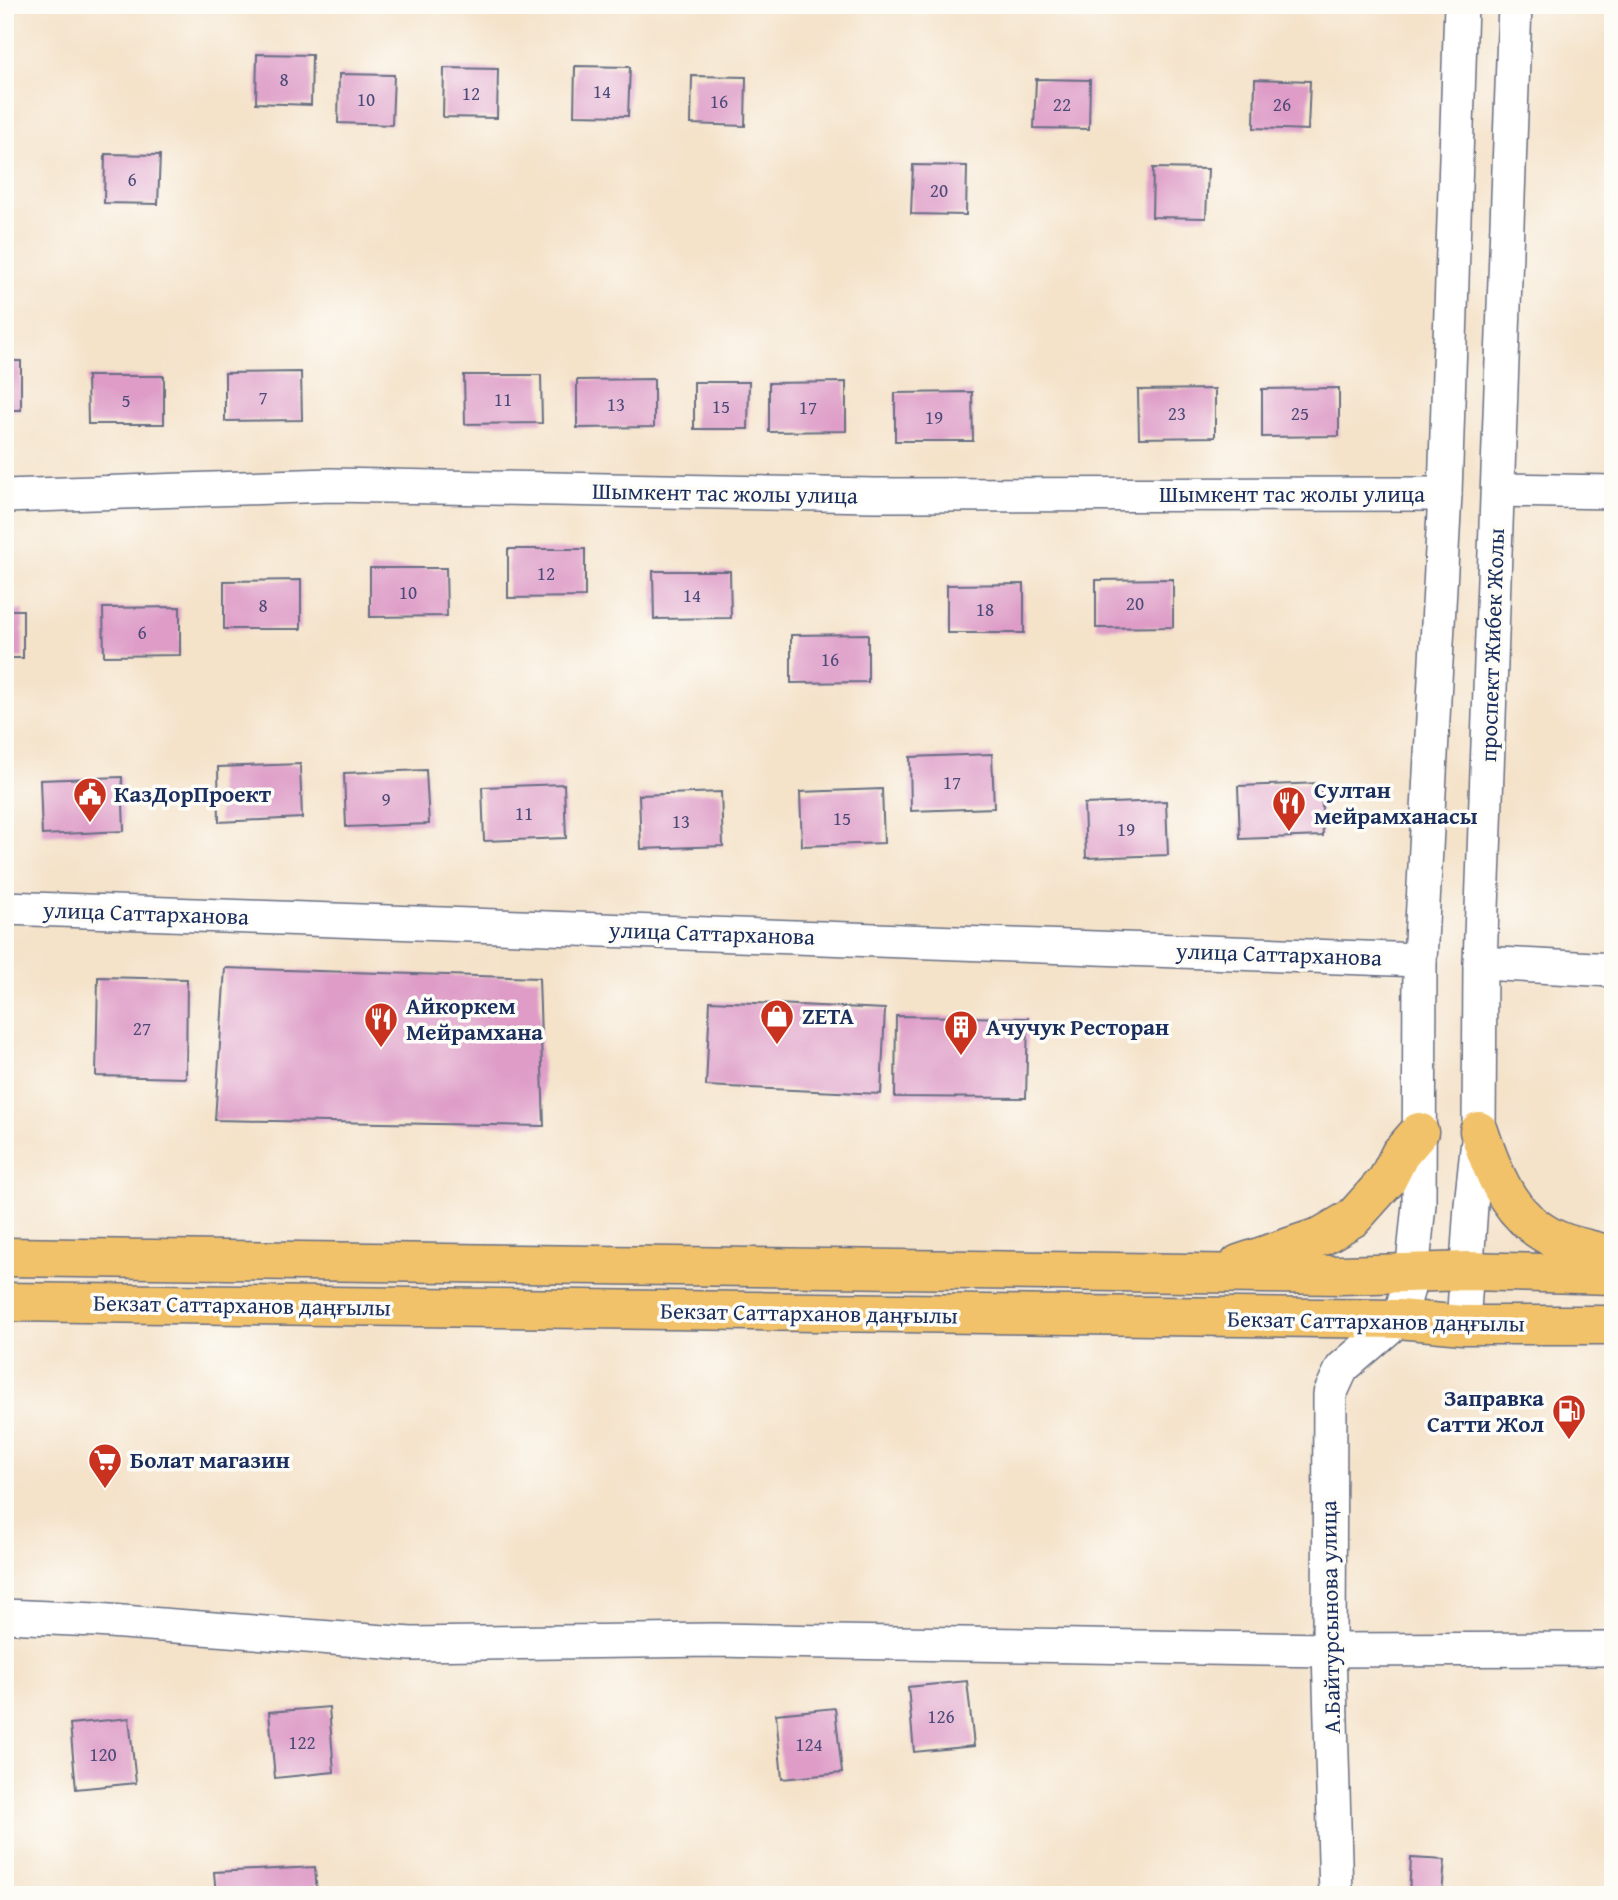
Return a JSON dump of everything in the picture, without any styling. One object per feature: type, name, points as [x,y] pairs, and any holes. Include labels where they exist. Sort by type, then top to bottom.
[{"type":"main road","points":[[1479,1131],[1496,1182],[1516,1209],[1532,1224],[1564,1242],[1613,1256]]},
{"type":"main road","points":[[1212,1273],[1322,1236],[1353,1218],[1387,1180],[1400,1154],[1419,1132]]},
{"type":"main road","name":"Бекзат Саттарханов даңғылы","points":[[5,1257],[1212,1273],[1412,1275],[1468,1271],[1613,1275]]},
{"type":"main road","name":"Бекзат Саттарханов даңғылы","points":[[5,1302],[1399,1319],[1463,1325],[1613,1325]]},
{"type":"street","points":[[1399,1319],[1412,1275],[1419,1204],[1420,960],[1445,494],[1461,5]]},
{"type":"street","name":"проспект Жибек Жолы","points":[[1463,1325],[1479,1131],[1480,963],[1515,5]]},
{"type":"street","name":"Шымкент тас жолы улица","points":[[5,496],[331,485],[874,495],[1445,494]]},
{"type":"street","points":[[1498,490],[1613,492]]},
{"type":"street","name":"улица Саттарханова","points":[[5,908],[1420,960]]},
{"type":"street","points":[[1480,963],[1613,970]]},
{"type":"street","name":"А.Байтурсынова улица","points":[[1336,1895],[1329,1650],[1329,1394],[1342,1367],[1360,1349],[1399,1319]]},
{"type":"street","points":[[5,1616],[96,1620],[411,1644],[714,1640],[1329,1650],[1613,1649]]},
{"type":"building","points":[[257,54],[312,55],[311,105],[256,103]]},
{"type":"building","points":[[575,66],[630,67],[628,116],[574,115]]},
{"type":"building","points":[[444,68],[498,69],[497,118],[443,117]]},
{"type":"building","points":[[339,74],[394,75],[392,125],[338,123]]},
{"type":"building","points":[[692,76],[746,77],[745,126],[691,124]]},
{"type":"building","points":[[1036,79],[1090,80],[1089,129],[1034,128]]},
{"type":"building","points":[[1255,79],[1310,81],[1308,130],[1254,128]]},
{"type":"building","points":[[105,154],[160,155],[158,204],[104,203]]},
{"type":"building","points":[[913,165],[967,166],[966,215],[911,214]]},
{"type":"building","points":[[1153,168],[1208,169],[1206,218],[1152,217]]},
{"type":"building","points":[[5,361],[21,361],[21,410],[5,410]]},
{"type":"building","points":[[301,372],[302,420],[225,421],[225,373]]},
{"type":"building","points":[[464,375],[541,375],[542,423],[465,424]]},
{"type":"building","points":[[87,376],[164,376],[164,424],[88,424]]},
{"type":"building","points":[[654,379],[654,427],[577,428],[577,380]]},
{"type":"building","points":[[694,382],[749,382],[748,429],[694,429]]},
{"type":"building","points":[[846,382],[846,431],[769,432],[769,383]]},
{"type":"building","points":[[1339,388],[1339,436],[1262,437],[1262,389]]},
{"type":"building","points":[[1215,389],[1215,437],[1139,438],[1138,390]]},
{"type":"building","points":[[972,392],[973,441],[895,441],[895,393]]},
{"type":"building","points":[[508,549],[585,549],[585,597],[508,598]]},
{"type":"building","points":[[370,568],[446,568],[447,616],[370,617]]},
{"type":"building","points":[[653,571],[730,571],[731,618],[654,619]]},
{"type":"building","points":[[1173,579],[1173,627],[1096,628],[1096,580]]},
{"type":"building","points":[[301,580],[301,629],[224,629],[224,581]]},
{"type":"building","points":[[1024,584],[1024,633],[947,633],[947,585]]},
{"type":"building","points":[[180,607],[180,655],[104,656],[103,608]]},
{"type":"building","points":[[5,610],[23,610],[23,658],[5,658]]},
{"type":"building","points":[[868,634],[868,682],[791,683],[791,635]]},
{"type":"building","points":[[992,754],[994,808],[911,811],[910,757]]},
{"type":"building","points":[[300,764],[302,818],[219,822],[218,767]]},
{"type":"building","points":[[426,770],[429,824],[346,827],[344,773]]},
{"type":"building","points":[[122,777],[124,831],[42,835],[40,780]]},
{"type":"building","points":[[1321,783],[1323,836],[1240,839],[1238,786]]},
{"type":"building","points":[[564,784],[566,838],[484,841],[482,787]]},
{"type":"building","points":[[882,789],[884,843],[802,846],[800,792]]},
{"type":"building","points":[[721,792],[723,846],[641,849],[639,795]]},
{"type":"building","points":[[1166,801],[1168,855],[1086,858],[1084,804]]},
{"type":"building","name":"Айкоркем Мейрамхана","points":[[225,968],[539,978],[544,1126],[215,1120]]},
{"type":"building","points":[[98,977],[187,979],[186,1078],[96,1076]]},
{"type":"building","points":[[710,1001],[885,1009],[881,1094],[706,1086]]},
{"type":"building","name":"Ачучук Ресторан","points":[[896,1016],[1028,1018],[1026,1098],[895,1097]]},
{"type":"building","points":[[967,1681],[974,1746],[914,1752],[908,1687]]},
{"type":"building","points":[[329,1707],[334,1772],[275,1778],[269,1712]]},
{"type":"building","points":[[835,1708],[842,1773],[782,1779],[776,1714]]},
{"type":"building","points":[[129,1718],[136,1783],[76,1789],[70,1724]]},
{"type":"building","points":[[1411,1858],[1445,1860],[1442,1895],[1409,1895]]},
{"type":"building","points":[[315,1867],[317,1895],[216,1895],[214,1872]]},
{"type":"place","name":"КазДорПроект","points":[[90,824]]},
{"type":"place","name":"Султан мейрамханасы","points":[[1289,833]]},
{"type":"place","name":"ZETA","points":[[777,1046]]},
{"type":"place","name":"Айкоркем Мейрамхана","points":[[381,1049]]},
{"type":"place","name":"Ачучук Ресторан","points":[[961,1057]]},
{"type":"place","name":"Заправка Сатти Жол","points":[[1569,1441]]},
{"type":"place","name":"Болат магазин","points":[[105,1490]]}]
